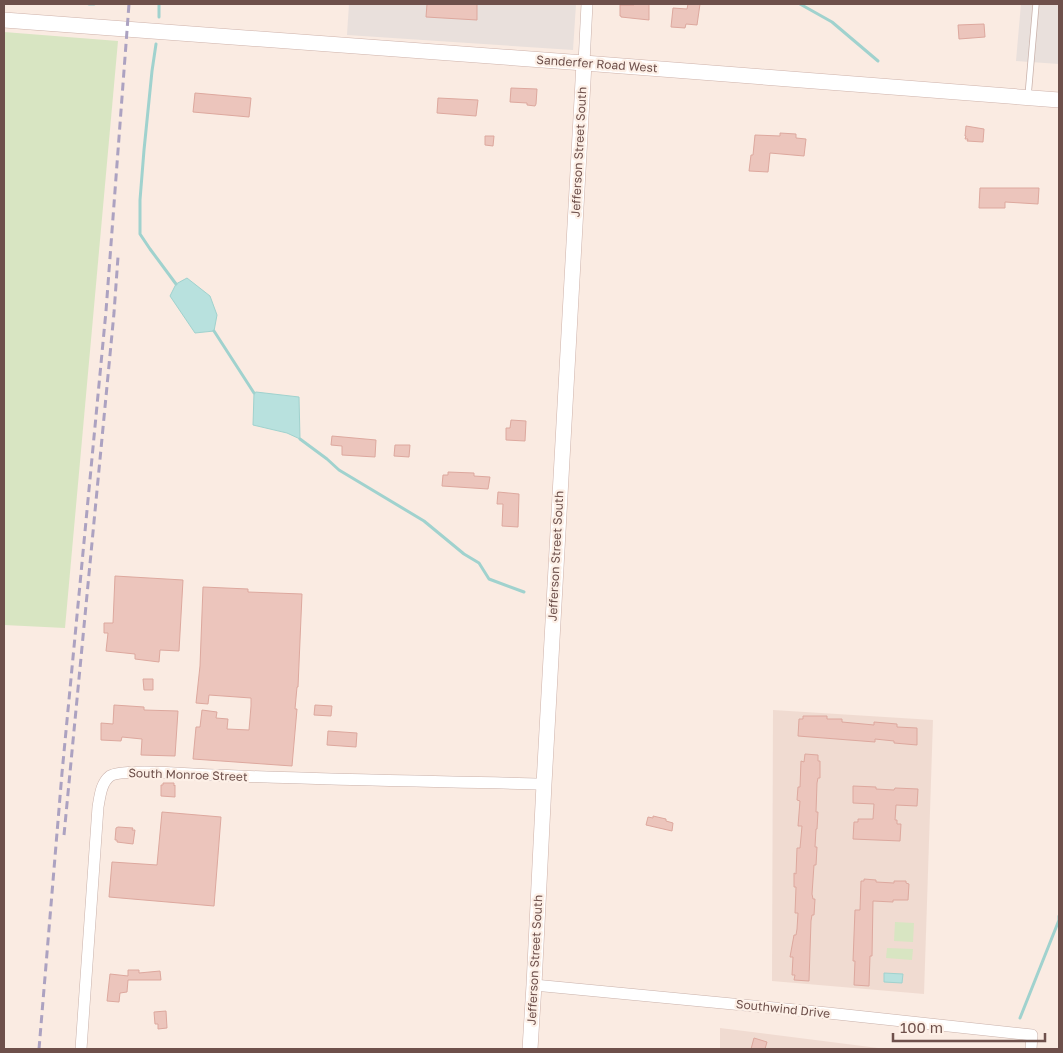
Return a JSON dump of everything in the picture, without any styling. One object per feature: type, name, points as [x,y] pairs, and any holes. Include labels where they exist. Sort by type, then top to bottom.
[{"type":"street","points":[[584,63],[587,4]]},
{"type":"street","name":"Sanderfer Road West","points":[[4,20],[1059,100]]},
{"type":"street","name":"Jefferson Street South","points":[[530,1049],[584,63]]},
{"type":"street","name":"South Monroe Street","points":[[81,1049],[98,807],[103,784],[111,775],[162,772],[251,777],[544,784]]},
{"type":"street","name":"Southwind Drive","points":[[534,984],[1032,1035],[1031,1049]]},
{"type":"lane","points":[[1028,98],[1036,4]]},
{"type":"shaded area","points":[[349,4],[576,4],[573,50],[347,35]]},
{"type":"shaded area","points":[[1021,4],[1059,4],[1059,64],[1016,61]]},
{"type":"shaded area","points":[[773,710],[933,720],[924,994],[772,981]]},
{"type":"shaded area","points":[[720,1028],[886,1049],[720,1049]]},
{"type":"green space","points":[[4,32],[118,41],[65,628],[4,625]]},
{"type":"green space","points":[[895,922],[914,923],[913,942],[894,941]]},
{"type":"green space","points":[[887,948],[913,949],[912,960],[886,958]]},
{"type":"water","points":[[187,278],[210,296],[217,315],[214,331],[195,333],[170,296],[176,284]]},
{"type":"water","points":[[254,393],[299,397],[300,439],[287,433],[253,425]]},
{"type":"water","points":[[884,973],[903,974],[902,983],[884,982]]},
{"type":"building","points":[[427,4],[477,4],[477,20],[426,17]]},
{"type":"building","points":[[649,4],[649,20],[620,16],[620,5]]},
{"type":"building","points":[[688,4],[700,4],[697,25],[686,24],[685,28],[671,27],[673,8],[687,9]]},
{"type":"building","points":[[984,24],[985,37],[959,39],[958,25]]},
{"type":"building","points":[[511,88],[537,89],[535,106],[527,105],[527,103],[510,102]]},
{"type":"building","points":[[195,93],[251,98],[249,117],[193,112]]},
{"type":"building","points":[[438,98],[478,100],[476,116],[437,113]]},
{"type":"building","points":[[966,126],[984,129],[983,142],[967,141],[968,139],[965,139]]},
{"type":"building","points":[[780,133],[796,134],[796,138],[806,139],[804,156],[770,153],[768,172],[749,171],[755,135],[780,136]]},
{"type":"building","points":[[485,136],[494,136],[493,146],[485,145]]},
{"type":"building","points":[[980,188],[1039,188],[1038,204],[1005,202],[1005,208],[979,208]]},
{"type":"building","points":[[511,420],[526,421],[525,441],[506,440],[506,428],[510,428]]},
{"type":"building","points":[[332,436],[376,440],[375,457],[342,455],[342,446],[331,445]]},
{"type":"building","points":[[395,445],[410,445],[409,457],[394,456]]},
{"type":"building","points":[[448,472],[474,473],[474,476],[490,477],[488,489],[442,486],[443,475],[448,475]]},
{"type":"building","points":[[498,492],[519,494],[518,527],[502,526],[503,504],[497,504]]},
{"type":"building","points":[[115,576],[183,580],[179,651],[160,650],[159,662],[135,659],[135,654],[106,651],[108,633],[104,633],[104,623],[113,623]]},
{"type":"building","points":[[203,587],[248,589],[248,592],[302,594],[298,687],[295,709],[297,709],[292,766],[193,759],[196,727],[200,727],[202,710],[217,712],[216,718],[228,719],[227,729],[249,730],[251,706],[251,698],[209,695],[208,704],[196,703],[200,666]]},
{"type":"building","points":[[143,679],[153,679],[153,690],[144,690]]},
{"type":"building","points":[[114,705],[144,707],[144,710],[178,711],[175,756],[141,755],[142,739],[122,737],[121,741],[101,740],[101,723],[113,724]]},
{"type":"building","points":[[315,705],[332,706],[331,716],[314,715]]},
{"type":"building","points":[[803,716],[827,716],[827,719],[842,719],[842,722],[874,725],[874,722],[897,724],[897,727],[917,728],[917,745],[875,739],[875,742],[798,736],[799,719],[803,719]]},
{"type":"building","points":[[328,731],[357,733],[356,747],[327,745]]},
{"type":"building","points":[[805,754],[818,755],[818,761],[820,761],[820,778],[818,778],[817,783],[816,865],[814,865],[812,894],[813,899],[815,899],[814,915],[812,915],[811,921],[809,981],[794,980],[795,975],[792,975],[793,957],[790,957],[797,929],[798,913],[795,913],[796,887],[794,887],[794,873],[796,874],[797,848],[800,848],[802,826],[798,826],[800,801],[797,800],[798,787],[800,787],[801,761],[804,762]]},
{"type":"building","points":[[163,783],[174,783],[175,797],[161,796],[161,785]]},
{"type":"building","points":[[853,786],[894,790],[895,788],[918,789],[917,806],[896,805],[895,820],[897,820],[897,824],[901,824],[900,841],[853,839],[854,822],[858,822],[858,819],[873,819],[874,804],[853,803]]},
{"type":"building","points":[[162,812],[221,817],[214,906],[109,897],[112,862],[157,865]]},
{"type":"building","points":[[653,816],[673,823],[672,831],[646,825],[648,817],[653,818]]},
{"type":"building","points":[[116,828],[133,828],[132,830],[135,830],[133,844],[117,842],[115,840]]},
{"type":"building","points":[[864,879],[894,883],[894,881],[906,881],[909,884],[908,900],[893,900],[893,902],[873,901],[872,956],[870,956],[869,986],[854,985],[855,910],[860,910],[861,881],[864,881]]},
{"type":"building","points":[[128,970],[139,970],[139,973],[160,971],[161,980],[128,980],[127,992],[120,993],[119,1002],[107,1001],[110,974],[128,976]]},
{"type":"building","points":[[166,1011],[167,1028],[158,1029],[158,1024],[155,1024],[154,1012]]},
{"type":"building","points":[[754,1038],[767,1042],[765,1049],[751,1049]]},
{"type":"waterway","points":[[89,4],[94,4]]},
{"type":"waterway","points":[[159,4],[159,17]]},
{"type":"waterway","points":[[800,4],[832,22],[878,61]]},
{"type":"waterway","points":[[156,44],[144,150],[140,200],[140,234],[176,284]]},
{"type":"waterway","points":[[214,331],[254,393]]},
{"type":"waterway","points":[[300,439],[339,470],[424,521],[464,554],[479,563],[489,579],[524,592]]},
{"type":"waterway","points":[[1020,1018],[1059,916]]},
{"type":"railway","points":[[39,1049],[62,773],[106,311],[129,4]]},
{"type":"railway","points":[[64,835],[118,257]]}]
